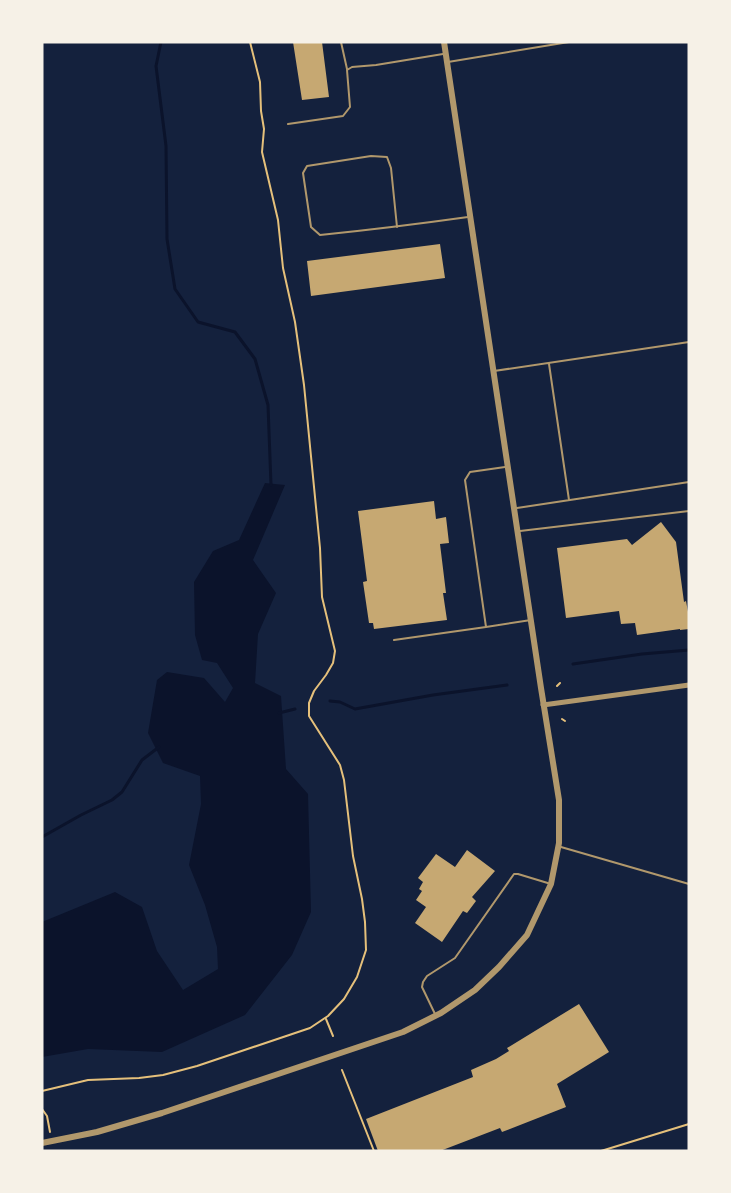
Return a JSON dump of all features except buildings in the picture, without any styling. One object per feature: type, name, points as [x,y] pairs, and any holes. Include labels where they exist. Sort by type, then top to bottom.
[{"type":"street","points":[[42,1143],[115,1127],[162,1113],[403,1032],[436,1016],[475,990],[527,935],[551,884],[558,846],[559,800],[444,42]]},
{"type":"street","points":[[543,705],[689,685]]},
{"type":"lane","points":[[288,124],[343,116],[350,107],[347,70],[341,42]]},
{"type":"lane","points":[[447,62],[550,43],[569,42]]},
{"type":"lane","points":[[347,70],[352,67],[446,53]]},
{"type":"lane","points":[[397,227],[391,168],[387,157],[370,156],[307,166],[303,173],[311,227],[320,235],[397,227],[471,217]]},
{"type":"lane","points":[[494,371],[689,342]]},
{"type":"lane","points":[[549,364],[569,500]]},
{"type":"lane","points":[[486,627],[465,480],[470,472],[508,467]]},
{"type":"lane","points":[[514,509],[689,482]]},
{"type":"lane","points":[[518,532],[689,511]]},
{"type":"lane","points":[[394,640],[531,620]]},
{"type":"lane","points":[[558,846],[689,884]]},
{"type":"lane","points":[[436,1016],[422,987],[423,982],[427,976],[454,958],[514,874],[551,884]]},
{"type":"path","points":[[42,1091],[88,1080],[163,1075],[310,1028],[326,1018],[344,999],[357,977],[366,950],[365,922],[353,856],[344,780],[340,765],[309,716],[309,703],[314,691],[333,663],[335,651],[321,597],[320,548],[304,385],[295,322],[283,267],[278,220],[262,152],[264,129],[260,82],[250,42]]},
{"type":"path","points":[[326,1018],[333,1036]]},
{"type":"path","points":[[342,1070],[374,1151]]},
{"type":"path","points":[[42,1109],[47,1116],[52,1141]]},
{"type":"path","points":[[601,1151],[689,1124]]},
{"type":"water","points":[[265,483],[285,485],[253,560],[276,593],[258,634],[255,683],[281,696],[286,769],[308,794],[311,912],[292,955],[245,1015],[162,1052],[88,1049],[42,1057],[42,922],[115,892],[142,907],[157,951],[183,990],[218,969],[217,947],[205,905],[189,865],[201,804],[200,776],[163,763],[148,733],[157,680],[167,672],[204,678],[225,702],[233,688],[217,663],[202,660],[195,635],[194,582],[213,551],[239,540]]},
{"type":"waterway","points":[[161,42],[156,66],[166,146],[167,239],[175,289],[198,322],[235,332],[255,359],[268,405],[271,485]]},
{"type":"waterway","points":[[573,664],[689,650]]},
{"type":"waterway","points":[[330,701],[340,702],[355,709],[507,685]]},
{"type":"waterway","points":[[279,713],[295,709]]},
{"type":"waterway","points":[[42,837],[112,800],[122,792],[142,760],[159,747]]}]
